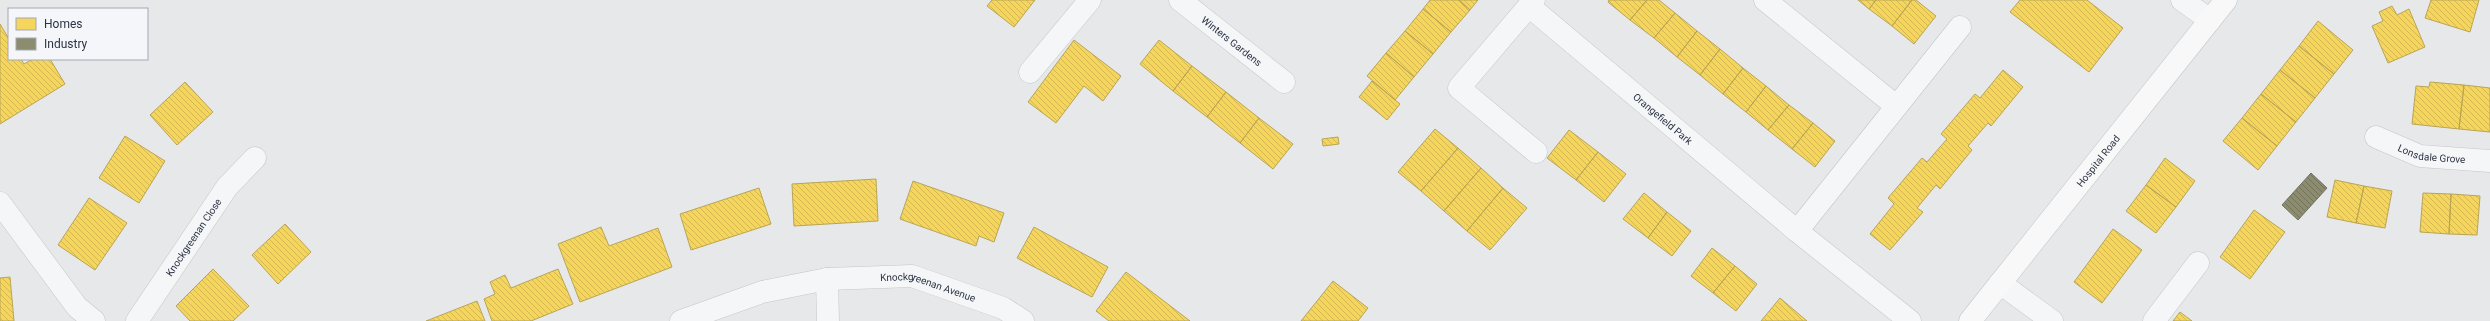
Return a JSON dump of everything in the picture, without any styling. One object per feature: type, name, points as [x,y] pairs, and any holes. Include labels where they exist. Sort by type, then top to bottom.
[{"type":"main road","name":"Hospital Road","points":[[1970,321],[2226,0]]},
{"type":"street","points":[[1030,72],[1090,0]]},
{"type":"street","name":"Winters Gardens","points":[[1180,0],[1284,82]]},
{"type":"street","points":[[1765,0],[1896,106]]},
{"type":"street","points":[[2182,0],[2210,20]]},
{"type":"street","name":"Orangefield Park","points":[[1536,152],[1459,88],[1531,3],[1797,231],[1910,321]]},
{"type":"street","points":[[1797,231],[1960,27]]},
{"type":"street","name":"Lonsdale Grove","points":[[2376,137],[2420,156],[2490,161]]},
{"type":"street","name":"Knockgreenan Close","points":[[137,321],[227,187],[255,158]]},
{"type":"street","points":[[0,203],[77,307],[94,321]]},
{"type":"street","points":[[2154,321],[2198,263]]},
{"type":"street","name":"Knockgreenan Avenue","points":[[681,321],[762,292],[827,279],[912,276],[1004,308],[1023,321]]},
{"type":"street","points":[[827,279],[828,321]]},
{"type":"street","points":[[2000,283],[2052,321]]},
{"type":"building: Homes","points":[[992,0],[1035,0],[1014,27],[987,6]]},
{"type":"building: Homes","points":[[1430,0],[1459,0],[1470,10],[1451,32],[1423,9]]},
{"type":"building: Homes","points":[[1459,0],[1478,0],[1470,10]]},
{"type":"building: Homes","points":[[1609,0],[1647,0],[1630,20],[1608,2]]},
{"type":"building: Homes","points":[[1647,0],[1659,0],[1675,13],[1654,38],[1630,20]]},
{"type":"building: Homes","points":[[1858,0],[1876,0],[1869,9]]},
{"type":"building: Homes","points":[[1876,0],[1912,0],[1892,26],[1869,9]]},
{"type":"building: Homes","points":[[1912,0],[1916,0],[1936,16],[1914,44],[1892,26]]},
{"type":"building: Homes","points":[[2020,0],[2087,0],[2123,28],[2089,72],[2010,12]]},
{"type":"building: Homes","points":[[2431,0],[2479,0],[2470,32],[2425,18]]},
{"type":"building: Homes","points":[[2392,6],[2397,15],[2409,9],[2425,47],[2388,63],[2372,26],[2383,21],[2379,12]]},
{"type":"building: Homes","points":[[1423,9],[1451,32],[1433,54],[1405,31]]},
{"type":"building: Homes","points":[[1675,13],[1697,31],[1677,57],[1654,38]]},
{"type":"building: Homes","points":[[2318,21],[2353,50],[2334,74],[2299,46]]},
{"type":"building: Homes","points":[[0,24],[8,37],[8,60],[22,60],[24,64],[31,60],[51,60],[65,84],[0,124]]},
{"type":"building: Homes","points":[[1405,31],[1433,54],[1414,77],[1386,53]]},
{"type":"building: Homes","points":[[1697,31],[1720,49],[1700,75],[1677,57]]},
{"type":"building: Homes","points":[[1074,40],[1121,76],[1103,101],[1084,86],[1056,123],[1028,102]]},
{"type":"building: Homes","points":[[1159,40],[1192,66],[1173,91],[1140,64]]},
{"type":"building: Homes","points":[[2299,46],[2334,74],[2315,98],[2280,70]]},
{"type":"building: Homes","points":[[1720,49],[1743,68],[1723,94],[1700,75]]},
{"type":"building: Homes","points":[[1386,53],[1414,77],[1395,100],[1367,76]]},
{"type":"building: Homes","points":[[1192,66],[1226,92],[1207,117],[1173,91]]},
{"type":"building: Homes","points":[[1743,68],[1766,86],[1746,112],[1723,94]]},
{"type":"building: Homes","points":[[2003,70],[2023,87],[1991,126],[1988,123],[1968,146],[1972,150],[1940,189],[1936,185],[1917,208],[1923,212],[1890,250],[1870,234],[1894,204],[1888,198],[1922,158],[1927,162],[1947,139],[1941,134],[1975,94],[1980,98]]},
{"type":"building: Homes","points":[[2280,70],[2315,98],[2296,122],[2261,94]]},
{"type":"building: Homes","points":[[1372,81],[1400,104],[1387,120],[1359,97]]},
{"type":"building: Homes","points":[[185,82],[213,112],[177,145],[150,115]]},
{"type":"building: Homes","points":[[2430,82],[2464,85],[2459,129],[2412,124],[2416,86],[2429,87]]},
{"type":"building: Homes","points":[[2464,85],[2490,88],[2490,132],[2459,129]]},
{"type":"building: Homes","points":[[1766,86],[1789,105],[1768,130],[1746,112]]},
{"type":"building: Homes","points":[[1226,92],[1259,118],[1240,143],[1207,117]]},
{"type":"building: Homes","points":[[2261,94],[2296,122],[2277,146],[2242,118]]},
{"type":"building: Homes","points":[[1789,105],[1813,123],[1792,149],[1768,130]]},
{"type":"building: Homes","points":[[1259,118],[1293,144],[1273,169],[1240,143]]},
{"type":"building: Homes","points":[[2242,118],[2277,146],[2258,170],[2223,141]]},
{"type":"building: Homes","points":[[1813,123],[1835,141],[1815,167],[1792,149]]},
{"type":"building: Homes","points":[[1435,129],[1458,148],[1421,191],[1398,172]]},
{"type":"building: Homes","points":[[1569,130],[1598,152],[1576,180],[1547,158]]},
{"type":"building: Homes","points":[[125,136],[165,161],[139,203],[99,178]]},
{"type":"building: Homes","points":[[1338,137],[1339,144],[1323,146],[1322,139]]},
{"type":"building: Homes","points":[[1458,148],[1481,168],[1444,211],[1421,191]]},
{"type":"building: Homes","points":[[1598,152],[1626,174],[1604,202],[1576,180]]},
{"type":"building: Homes","points":[[2165,158],[2195,181],[2176,207],[2146,185]]},
{"type":"building: Homes","points":[[1481,168],[1503,188],[1467,231],[1444,211]]},
{"type":"building: Homes","points":[[876,179],[878,221],[794,226],[792,184]]},
{"type":"building: Homes","points":[[2335,180],[2364,186],[2356,223],[2327,217]]},
{"type":"building: Homes","points":[[913,181],[1004,213],[994,242],[979,236],[976,246],[900,219]]},
{"type":"building: Homes","points":[[2146,185],[2176,207],[2156,233],[2126,211]]},
{"type":"building: Homes","points":[[2364,186],[2392,191],[2385,228],[2356,223]]},
{"type":"building: Homes","points":[[759,188],[771,224],[691,250],[680,214]]},
{"type":"building: Homes","points":[[1503,188],[1527,208],[1490,250],[1467,231]]},
{"type":"building: Homes","points":[[1644,193],[1667,212],[1648,238],[1623,219]]},
{"type":"building: Homes","points":[[2423,193],[2451,194],[2449,234],[2420,232]]},
{"type":"building: Homes","points":[[2451,194],[2480,196],[2477,235],[2449,234]]},
{"type":"building: Homes","points":[[89,198],[127,223],[95,270],[58,245]]},
{"type":"building: Homes","points":[[2254,210],[2285,232],[2250,279],[2220,257]]},
{"type":"building: Homes","points":[[1667,212],[1691,231],[1672,256],[1648,238]]},
{"type":"building: Homes","points":[[285,224],[311,252],[278,284],[252,255]]},
{"type":"building: Homes","points":[[601,227],[609,246],[658,228],[672,267],[580,302],[558,244]]},
{"type":"building: Homes","points":[[1034,227],[1108,267],[1092,297],[1017,258]]},
{"type":"building: Homes","points":[[2113,229],[2142,250],[2102,303],[2074,282]]},
{"type":"building: Homes","points":[[1712,248],[1735,266],[1713,293],[1691,276]]},
{"type":"building: Homes","points":[[1735,266],[1757,284],[1736,311],[1713,293]]},
{"type":"building: Homes","points":[[213,269],[249,306],[233,321],[190,321],[176,306]]},
{"type":"building: Homes","points":[[558,269],[573,304],[531,321],[492,321],[484,299],[495,294],[490,282],[505,275],[511,288]]},
{"type":"building: Homes","points":[[1126,272],[1190,321],[1109,321],[1096,311]]},
{"type":"building: Homes","points":[[10,277],[14,321],[0,321],[0,278]]},
{"type":"building: Homes","points":[[1333,281],[1368,308],[1358,321],[1301,321]]},
{"type":"building: Homes","points":[[1780,298],[1807,321],[1761,321]]},
{"type":"building: Homes","points":[[477,301],[485,321],[426,321]]},
{"type":"building: Homes","points":[[2180,312],[2192,321],[2173,321]]},
{"type":"building: Industry","points":[[2311,173],[2327,188],[2298,220],[2282,205]]}]
